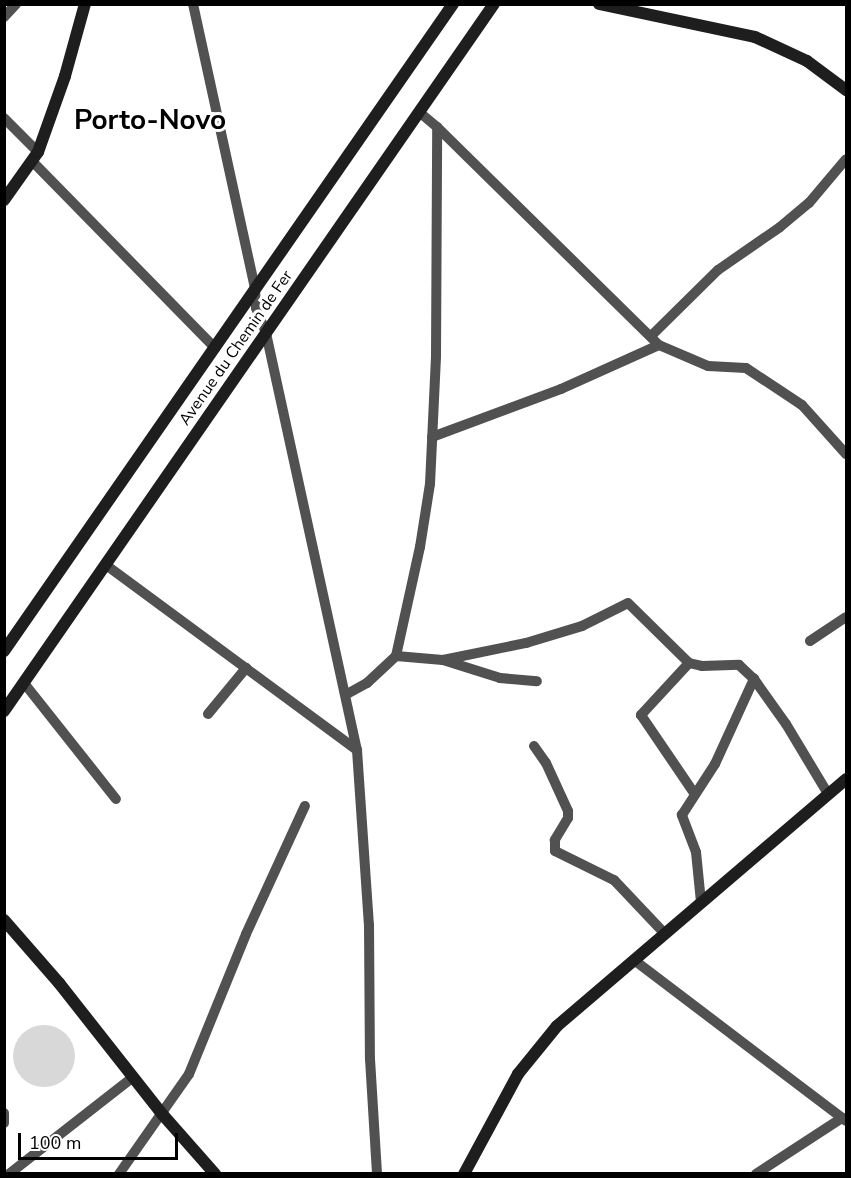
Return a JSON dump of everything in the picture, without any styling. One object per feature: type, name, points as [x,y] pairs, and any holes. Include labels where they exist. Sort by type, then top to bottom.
[{"type":"main road","points":[[4,200],[35,156],[65,76],[84,4]]},
{"type":"main road","name":"Avenue du Chemin de Fer","points":[[6,643],[215,348],[453,4]]},
{"type":"main road","name":"Avenue du Chemin de Fer","points":[[4,711],[494,4]]},
{"type":"main road","points":[[599,4],[638,8],[768,42],[807,61],[846,90]]},
{"type":"main road","points":[[464,1173],[504,1098],[538,1048],[576,1007],[846,779]]},
{"type":"main road","points":[[5,923],[59,983],[162,1115],[215,1173]]},
{"type":"street","points":[[4,17],[16,4]]},
{"type":"street","points":[[193,4],[255,290],[256,308],[266,333],[357,750],[369,925],[370,1059],[377,1173]]},
{"type":"street","points":[[419,112],[659,345],[693,362],[708,366],[739,366],[754,373],[802,405],[846,454]]},
{"type":"street","points":[[4,118],[35,156],[215,348]]},
{"type":"street","points":[[346,694],[367,682],[396,656],[420,547],[430,484],[432,437],[437,128]]},
{"type":"street","points":[[651,336],[718,270],[780,227],[809,203],[846,159]]},
{"type":"street","points":[[432,437],[561,389],[659,345]]},
{"type":"street","points":[[106,565],[357,750]]},
{"type":"street","points":[[443,660],[562,634],[598,620],[628,603],[689,663],[702,666],[739,665],[754,679],[786,724],[828,794]]},
{"type":"street","points":[[810,641],[846,617]]},
{"type":"street","points":[[396,656],[443,660],[500,678],[537,681]]},
{"type":"street","points":[[689,663],[641,715],[694,794]]},
{"type":"street","points":[[208,714],[246,668]]},
{"type":"street","points":[[701,902],[696,852],[682,820],[685,809],[714,764],[754,679]]},
{"type":"street","points":[[24,683],[116,799]]},
{"type":"street","points":[[534,746],[546,763],[568,811],[568,818],[555,840],[555,851],[614,880],[665,934]]},
{"type":"street","points":[[119,1173],[189,1074],[246,934],[305,806]]},
{"type":"street","points":[[634,960],[844,1120],[756,1173]]},
{"type":"street","points":[[9,1173],[132,1078]]},
{"type":"street","points":[[4,1113],[4,1123]]},
{"type":"shaded area","points":[[44,1025],[56,1027],[66,1034],[73,1044],[75,1056],[73,1068],[66,1078],[56,1085],[44,1087],[32,1085],[22,1078],[15,1068],[13,1056],[15,1044],[22,1034],[32,1027]]},
{"type":"district","name":"Porto-Novo","points":[[150,120]]}]
